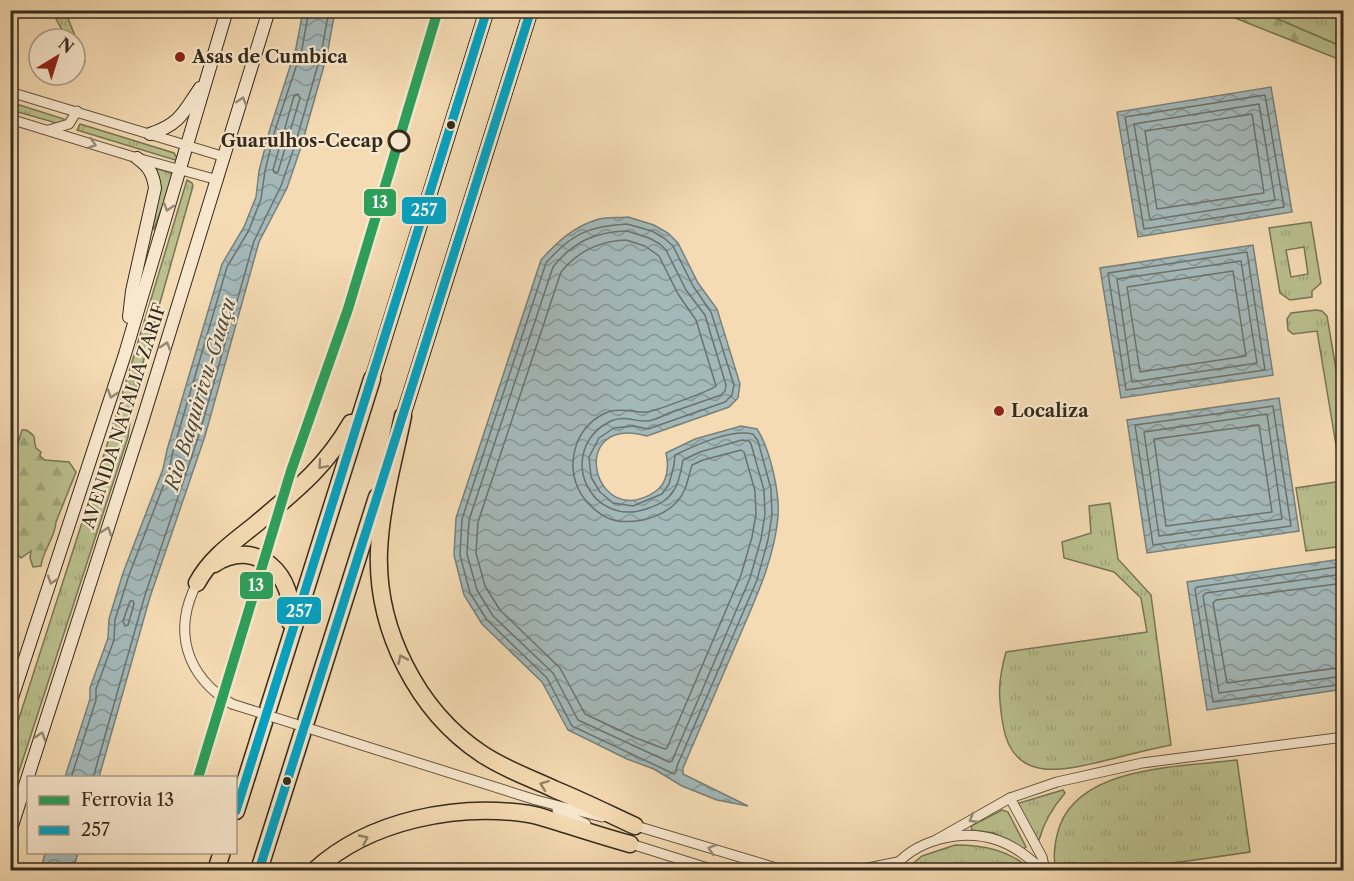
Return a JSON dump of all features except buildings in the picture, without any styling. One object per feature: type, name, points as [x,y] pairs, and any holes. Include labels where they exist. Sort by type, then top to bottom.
[{"type":"highway","points":[[197,583],[216,557],[322,465],[338,445],[372,378]]},
{"type":"highway","points":[[237,808],[372,378]]},
{"type":"highway","points":[[403,416],[382,520],[379,553],[381,586],[389,625],[403,663],[430,705],[450,728],[481,754],[516,774],[554,788],[635,826]]},
{"type":"highway","points":[[259,870],[403,416]]},
{"type":"highway","points":[[197,583],[211,566],[232,556],[255,557],[275,569],[286,584],[291,601],[283,663]]},
{"type":"highway","points":[[315,870],[358,842],[399,824],[442,813],[487,810],[531,814],[630,844]]},
{"type":"highway","points":[[216,870],[221,854]]},
{"type":"main road","name":"AVENIDA NATALIA ZARIF","points":[[10,704],[125,354],[227,10]]},
{"type":"main road","name":"AVENIDA NATALIA ZARIF","points":[[28,776],[218,180],[269,10]]},
{"type":"main road","points":[[372,378],[487,10]]},
{"type":"main road","points":[[403,416],[531,10]]},
{"type":"main road","points":[[150,134],[168,128],[178,120],[206,80]]},
{"type":"main road","points":[[125,354],[132,291],[154,188],[154,175],[137,158]]},
{"type":"main road","name":"AVENIDA NATALIA ZARIF","points":[[10,832],[27,779]]},
{"type":"street","points":[[10,92],[225,157]]},
{"type":"street","points":[[47,130],[69,124],[77,111]]},
{"type":"street","points":[[10,119],[218,180]]},
{"type":"street","points":[[197,583],[185,616],[188,651],[193,664],[209,688],[232,704],[536,800],[635,826],[783,870]]},
{"type":"street","points":[[892,870],[898,862],[918,847],[936,840],[1010,798],[1057,782],[1142,763],[1344,737]]},
{"type":"street","points":[[1010,798],[1042,857],[1044,870]]},
{"type":"street","points":[[536,800],[630,844],[714,870]]},
{"type":"street","points":[[936,840],[961,836],[978,836],[996,840],[1028,856],[1044,870]]},
{"type":"street","points":[[858,870],[898,862]]},
{"type":"green space","points":[[1215,10],[1259,11],[1343,47],[1343,61]]},
{"type":"green space","points":[[58,11],[65,11],[71,27],[60,27],[56,19],[61,16]]},
{"type":"green space","points":[[1259,11],[1343,11],[1343,47]]},
{"type":"green space","points":[[10,102],[64,119],[65,122],[63,125],[11,110]]},
{"type":"green space","points":[[80,124],[174,153],[177,158],[175,160],[77,130]]},
{"type":"green space","points":[[155,168],[174,174],[154,229],[152,225],[159,181]]},
{"type":"green space","points":[[187,180],[193,186],[133,398],[128,437],[11,796],[11,743],[106,448]]},
{"type":"green space","points":[[1311,222],[1321,283],[1312,291],[1312,297],[1290,300],[1280,293],[1269,228]],"holes":[[[1304,247],[1308,274],[1291,277],[1286,250]]]},
{"type":"green space","points":[[1322,311],[1327,316],[1343,410],[1344,546],[1306,551],[1296,488],[1342,481],[1317,331],[1293,334],[1288,330],[1287,319],[1291,313]]},
{"type":"green space","points":[[22,430],[34,436],[36,448],[45,460],[69,462],[76,472],[41,566],[33,567],[30,558],[31,551],[21,558],[17,554],[17,549],[13,554],[16,578],[12,588],[17,595],[11,606],[11,448],[16,450]]},
{"type":"green space","points":[[1110,503],[1118,559],[1151,595],[1171,745],[1078,767],[1045,769],[1031,766],[1018,758],[1009,745],[1003,725],[1000,688],[1001,671],[1006,652],[1147,632],[1141,598],[1114,572],[1064,558],[1062,542],[1091,533],[1089,506]]},
{"type":"green space","points":[[1237,760],[1250,852],[1160,865],[1160,870],[1056,870],[1054,859],[1060,825],[1072,805],[1090,791],[1112,780],[1137,773]]},
{"type":"green space","points":[[1063,790],[1065,793],[1049,815],[1039,840],[1035,841],[1017,808],[1019,803]]},
{"type":"green space","points":[[1002,810],[1008,812],[1026,847],[1023,849],[994,833],[972,830],[971,826]]},
{"type":"green space","points":[[955,845],[996,850],[1023,863],[1031,870],[905,870],[922,856]]},
{"type":"water","name":"Rio Baquirivu-Guaçu","points":[[303,11],[335,11],[327,55],[301,147],[287,188],[259,242],[205,436],[150,597],[99,776],[65,776],[90,699],[90,688],[108,638],[109,619],[123,573],[163,469],[222,264],[244,227],[256,197],[259,171],[270,129],[296,48]]},
{"type":"water","points":[[1271,87],[1292,212],[1138,237],[1117,112]]},
{"type":"water","points":[[628,217],[654,225],[668,233],[678,243],[698,283],[717,309],[740,384],[738,398],[729,407],[647,436],[621,434],[605,441],[597,455],[597,471],[604,486],[616,497],[634,500],[656,491],[660,488],[667,473],[666,453],[695,439],[741,426],[757,429],[770,459],[776,484],[778,517],[768,565],[683,768],[683,774],[748,806],[717,800],[682,786],[654,769],[627,759],[568,730],[542,682],[482,624],[464,595],[454,555],[456,518],[541,260],[574,230],[590,222],[606,218]]},
{"type":"water","points":[[1253,245],[1273,375],[1121,398],[1100,268]]},
{"type":"water","points":[[1279,398],[1299,531],[1147,553],[1127,420]]},
{"type":"water","points":[[1341,559],[1344,578],[1343,689],[1207,710],[1187,582]]},
{"type":"water","points":[[45,854],[78,854],[73,870],[41,870]]},
{"type":"rail line","name":"13","points":[[199,776],[291,471],[348,309],[438,10]]},
{"type":"transit line","name":"257","points":[[237,808],[487,10]]},
{"type":"transit line","name":"257","points":[[259,870],[531,10]]},
{"type":"place","name":"Asas de Cumbica","points":[[180,57]]},
{"type":"place","name":"Guarulhos-Cecap","points":[[399,141]]},
{"type":"place","name":"Localiza","points":[[999,411]]}]
